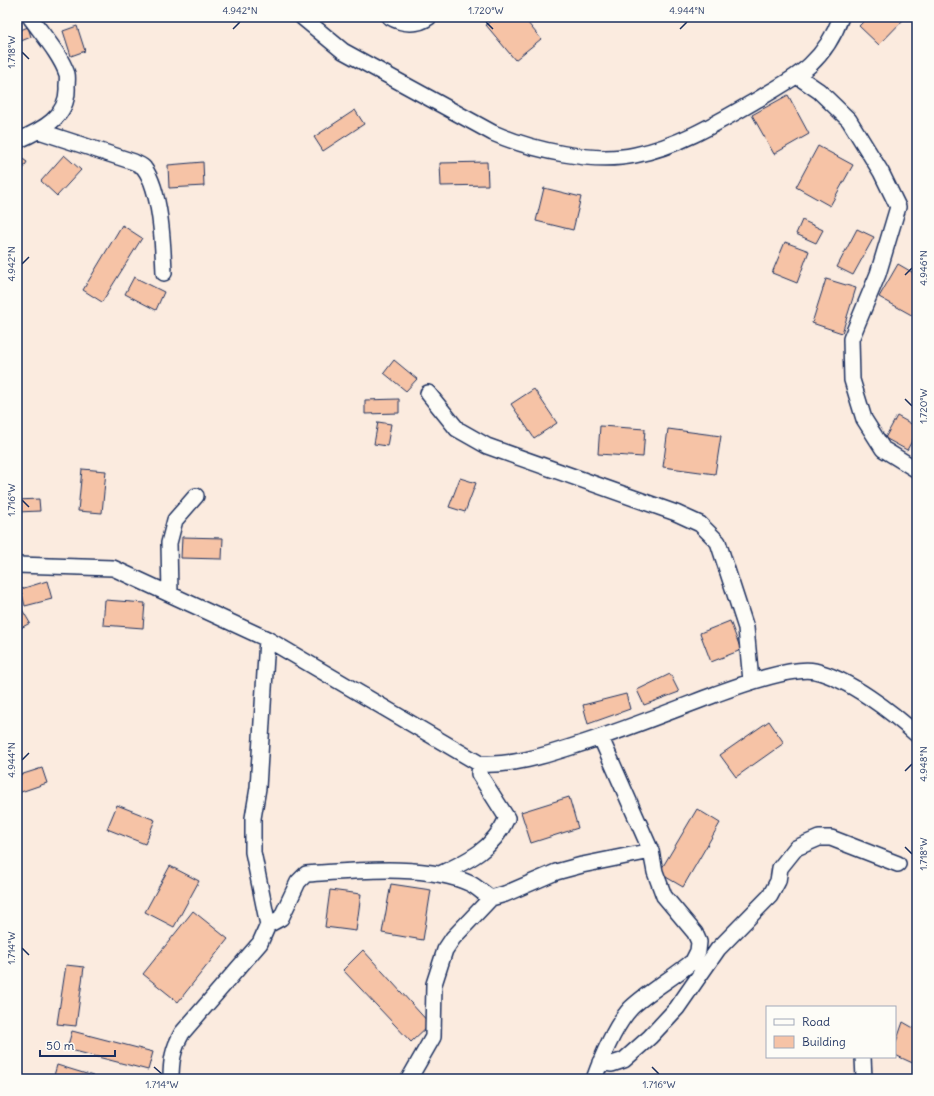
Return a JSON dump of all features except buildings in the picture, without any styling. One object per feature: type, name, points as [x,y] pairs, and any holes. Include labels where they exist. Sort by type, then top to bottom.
[{"type":"street","points":[[17,141],[39,131],[57,118],[68,97],[67,75],[57,56],[30,17]]},
{"type":"street","points":[[302,17],[343,51],[493,133],[515,143],[563,154],[604,157],[634,156],[664,147],[697,134],[797,76],[823,51],[835,34],[841,17]]},
{"type":"street","points":[[390,17],[406,23],[415,24],[429,17]]},
{"type":"street","points":[[797,76],[819,91],[849,120],[881,172],[898,207],[878,274],[851,339],[852,380],[864,420],[883,449],[917,470]]},
{"type":"street","points":[[39,131],[134,162],[144,167],[150,178],[163,231],[164,273]]},
{"type":"street","points":[[428,393],[457,429],[487,446],[676,513],[700,524],[718,542],[746,628],[751,681]]},
{"type":"street","points":[[170,594],[169,543],[175,520],[196,496]]},
{"type":"street","points":[[17,565],[113,568],[267,639],[480,764],[500,765],[541,757],[601,738],[751,681],[797,672],[814,671],[838,680],[894,714],[917,735]]},
{"type":"street","points":[[171,1079],[174,1046],[182,1033],[260,944],[268,925],[253,852],[253,818],[258,788],[267,639]]},
{"type":"street","points":[[594,1079],[600,1062],[624,1017],[632,1007],[692,961],[698,951],[699,942],[664,896],[655,872],[651,851],[601,738]]},
{"type":"street","points":[[440,874],[469,861],[484,850],[502,828],[507,818],[479,774],[480,764]]},
{"type":"street","points":[[600,1062],[612,1064],[624,1060],[650,1037],[677,1008],[718,949],[770,896],[778,881],[780,868],[796,848],[819,838],[831,838],[898,864]]},
{"type":"street","points":[[409,1079],[433,1038],[434,984],[445,950],[453,938],[491,898],[505,894],[556,872],[582,865],[651,851]]},
{"type":"street","points":[[268,925],[281,918],[298,882],[306,874],[371,870],[440,874],[471,884],[491,898]]},
{"type":"street","points":[[863,1058],[864,1079]]}]
